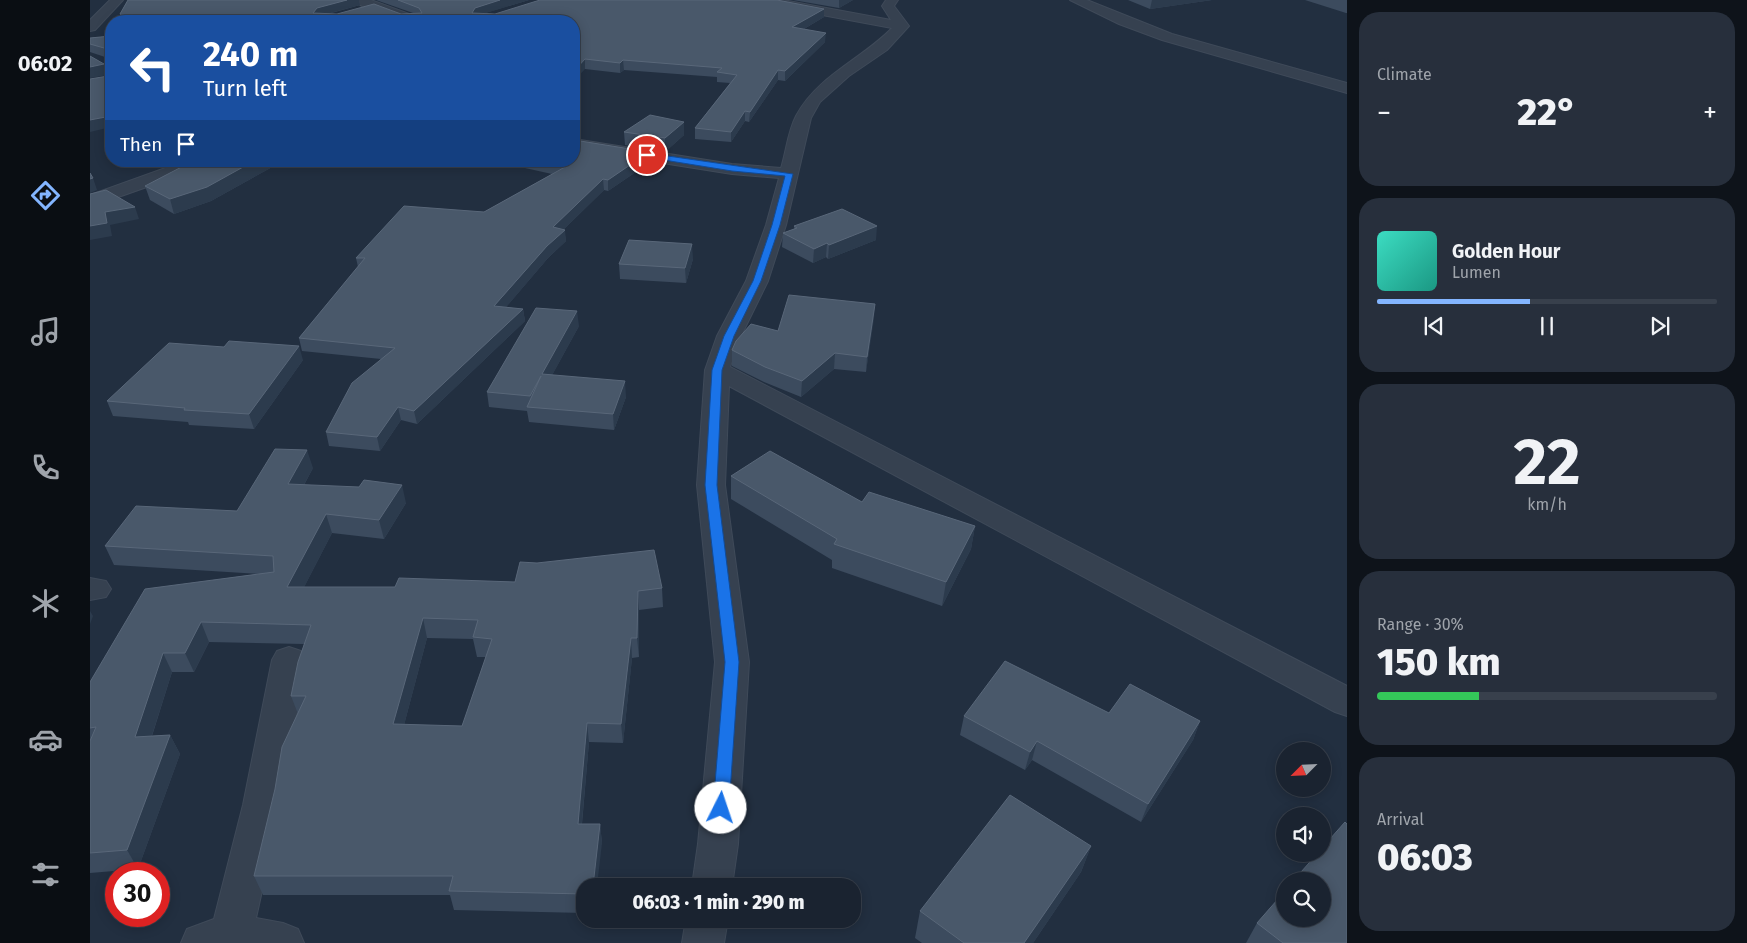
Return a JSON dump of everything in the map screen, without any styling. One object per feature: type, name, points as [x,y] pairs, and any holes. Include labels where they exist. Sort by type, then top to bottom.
[{"type":"street","points":[[90,27],[117,0]]},
{"type":"street","points":[[763,0],[902,26]]},
{"type":"street","points":[[892,0],[888,6],[902,26]]},
{"type":"street","points":[[1076,0],[1167,37],[1347,88]]},
{"type":"street","points":[[360,6],[377,7],[399,15]]},
{"type":"street","points":[[713,878],[718,844],[732,662],[711,485],[717,370],[729,336],[757,281],[776,225],[803,118],[814,99],[844,73],[882,47],[902,26]]},
{"type":"street","points":[[580,145],[732,169],[789,174]]},
{"type":"street","points":[[90,201],[186,167]]},
{"type":"street","points":[[717,370],[1347,702]]},
{"type":"street","points":[[283,943],[216,938],[262,805],[289,660]]},
{"type":"street","points":[[703,943],[706,928]]},
{"type":"building","points":[[128,0],[347,0],[317,8],[313,13],[337,14],[374,4],[401,14],[422,13],[419,8],[398,0],[500,0],[475,8],[472,13],[495,14],[540,0],[777,0],[824,9],[792,27],[826,33],[785,71],[778,70],[750,112],[745,111],[731,132],[695,128],[737,75],[717,72],[722,68],[623,60],[620,63],[585,59],[580,64],[580,15],[120,14]]},
{"type":"building","points":[[105,37],[105,48],[90,44],[90,38]]},
{"type":"building","points":[[90,56],[104,64],[90,67]]},
{"type":"building","points":[[105,76],[105,117],[90,120],[90,79]]},
{"type":"building","points":[[650,115],[684,122],[665,138],[624,132]]},
{"type":"building","points":[[580,141],[649,152],[608,180],[603,179],[553,227],[565,230],[547,246],[494,306],[523,309],[414,411],[398,407],[377,437],[326,432],[352,383],[395,348],[299,338],[365,258],[356,258],[404,206],[484,212],[565,167],[580,167]]},
{"type":"building","points":[[181,167],[243,167],[207,187],[170,199],[145,186]]},
{"type":"building","points":[[106,190],[135,207],[105,212],[107,223],[90,226],[90,194]]},
{"type":"building","points":[[842,209],[877,226],[814,249],[783,233],[797,228],[794,226]]},
{"type":"building","points":[[629,240],[692,244],[685,268],[619,264]]},
{"type":"building","points":[[789,295],[875,304],[867,357],[835,353],[802,381],[765,367],[732,350],[736,341],[751,324],[778,331]]},
{"type":"building","points":[[536,308],[577,311],[542,374],[625,381],[613,414],[527,407],[541,376],[530,396],[487,392]]},
{"type":"building","points":[[229,341],[299,346],[249,414],[184,410],[185,408],[107,401],[169,343],[224,347]]},
{"type":"building","points":[[275,449],[307,450],[288,484],[359,487],[364,480],[402,485],[379,520],[326,514],[287,587],[395,587],[399,578],[515,582],[520,562],[537,563],[654,550],[662,588],[638,591],[637,638],[631,638],[621,724],[587,723],[578,824],[600,824],[594,878],[576,878],[576,894],[449,891],[453,876],[254,876],[275,789],[282,747],[306,696],[291,696],[298,662],[311,625],[201,622],[185,653],[163,653],[135,737],[170,735],[127,850],[90,853],[90,741],[96,727],[90,728],[90,682],[145,589],[274,572],[273,556],[105,546],[136,506],[237,511]],"holes":[[[423,618],[478,620],[473,637],[492,639],[462,726],[393,724]]]},
{"type":"building","points":[[770,451],[862,502],[869,492],[975,526],[946,582],[834,544],[837,539],[731,476]]},
{"type":"building","points":[[1005,661],[1109,713],[1130,684],[1200,721],[1148,804],[1037,741],[1030,752],[964,716]]},
{"type":"building","points":[[1010,795],[1091,846],[1024,943],[964,943],[920,911]]},
{"type":"building","points":[[1345,822],[1347,824],[1347,943],[1283,943],[1257,923],[1276,901],[1276,927],[1331,927],[1331,872],[1301,872],[1310,862],[1331,862],[1331,838]]},
{"type":"route","points":[[647,155],[732,169],[789,174],[776,225],[757,281],[729,336],[717,370],[711,485],[732,662],[721,808]]}]
